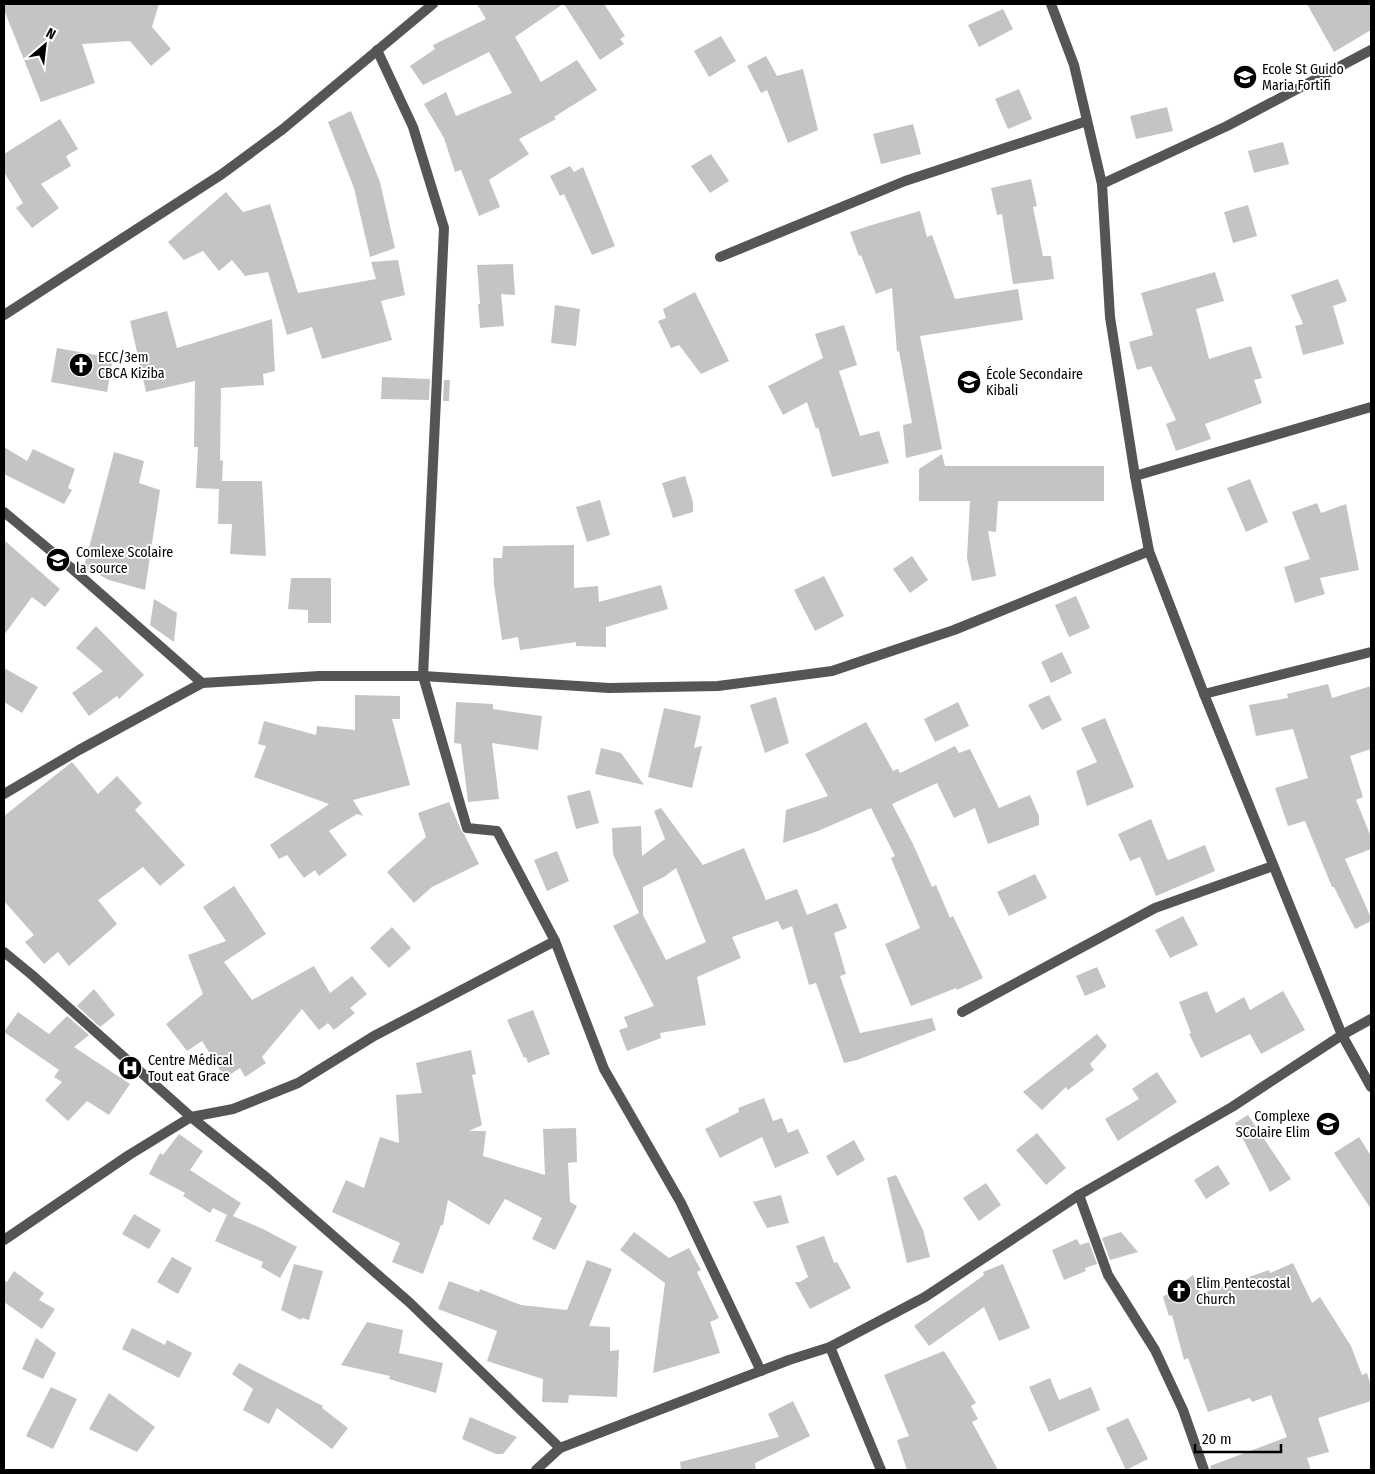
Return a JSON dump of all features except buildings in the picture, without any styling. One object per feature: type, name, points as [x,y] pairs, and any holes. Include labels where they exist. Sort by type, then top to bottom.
[{"type":"street","points":[[4,315],[222,174],[283,129],[433,4]]},
{"type":"street","points":[[1050,4],[1074,65],[1102,184],[1110,317],[1149,551],[1204,694],[1342,1036],[1371,1087]]},
{"type":"street","points":[[377,50],[413,127],[444,228],[423,676],[467,828],[497,831],[555,941],[604,1069],[681,1203],[761,1371]]},
{"type":"street","points":[[1102,184],[1227,126],[1371,50]]},
{"type":"street","points":[[720,257],[905,181],[1087,121]]},
{"type":"street","points":[[1135,476],[1371,407]]},
{"type":"street","points":[[4,512],[69,566],[202,683]]},
{"type":"street","points":[[4,794],[79,750],[202,683],[319,676],[423,676],[609,688],[718,686],[832,671],[954,630],[1149,551]]},
{"type":"street","points":[[1204,694],[1371,652]]},
{"type":"street","points":[[962,1012],[1155,908],[1273,866]]},
{"type":"street","points":[[4,1240],[129,1155],[191,1117],[233,1109],[298,1083],[374,1036],[555,941]]},
{"type":"street","points":[[4,952],[191,1117],[266,1178],[401,1296],[560,1448]]},
{"type":"street","points":[[536,1470],[560,1448],[830,1346],[925,1297],[1079,1195],[1232,1107],[1371,1018]]},
{"type":"street","points":[[1079,1195],[1108,1275],[1155,1350],[1183,1410],[1204,1470]]},
{"type":"street","points":[[830,1346],[881,1470]]},
{"type":"place","name":"Ecole St Guido Maria Fortifi","points":[[1245,77]]},
{"type":"place","name":"ECC/3em CBCA Kiziba","points":[[81,365]]},
{"type":"place","name":"École Secondaire Kibali","points":[[969,382]]},
{"type":"place","name":"Comlexe Scolaire la source","points":[[58,560]]},
{"type":"place","name":"Centre Médical Tout eat Grace","points":[[130,1068]]},
{"type":"place","name":"Complexe SColaire Elim","points":[[1328,1124]]},
{"type":"place","name":"Elim Pentecostal Church","points":[[1179,1291]]}]
